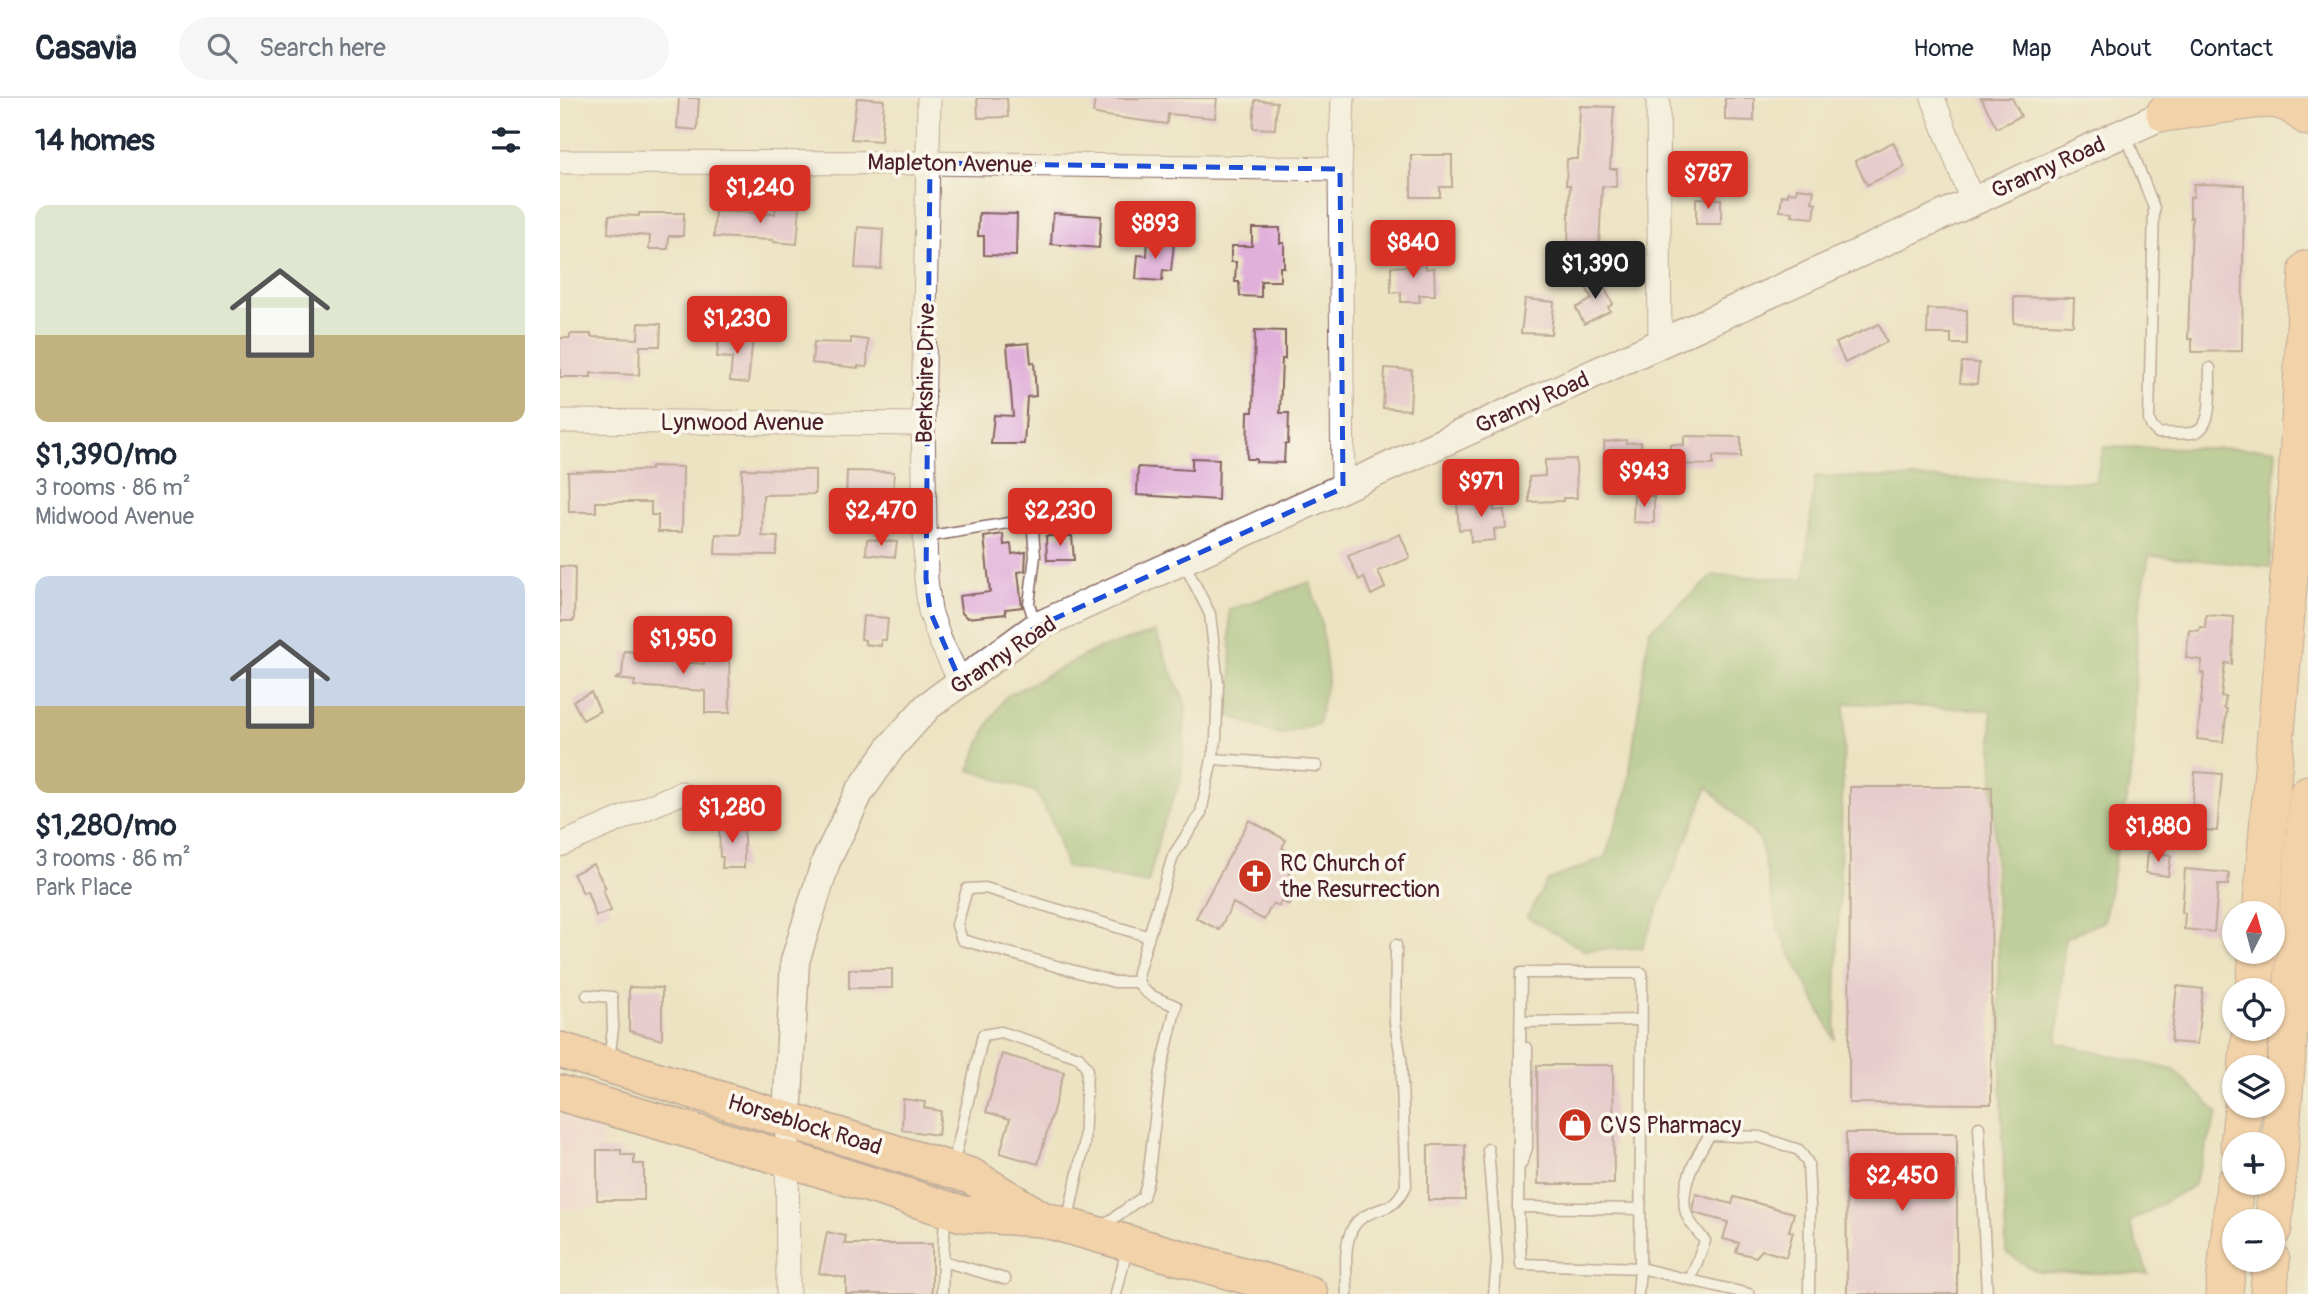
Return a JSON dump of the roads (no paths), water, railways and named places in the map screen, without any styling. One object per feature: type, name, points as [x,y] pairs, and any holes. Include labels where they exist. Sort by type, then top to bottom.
[{"type":"highway","points":[[2165,113],[2275,99],[2290,104],[2308,117]]},
{"type":"highway","points":[[2262,901],[2298,480],[2308,269]]},
{"type":"highway","points":[[2275,1209],[2301,965],[2308,794]]},
{"type":"highway","points":[[2224,1294],[2234,1195]]},
{"type":"highway","points":[[2269,1294],[2270,1272]]},
{"type":"main road","name":"Horseblock Road","points":[[560,1050],[971,1176],[1067,1226]]},
{"type":"main road","name":"Horseblock Road","points":[[560,1093],[788,1159],[963,1214],[1067,1226],[1267,1288],[1310,1294]]},
{"type":"street","name":"Berkshire Drive","points":[[929,98],[930,163],[923,424],[926,579],[930,611],[940,640],[961,682]]},
{"type":"street","points":[[1343,98],[1340,169],[1343,488]]},
{"type":"street","points":[[1658,98],[1660,344]]},
{"type":"street","points":[[1933,98],[1972,201]]},
{"type":"street","name":"Granny Road","points":[[787,1119],[795,961],[826,861],[859,793],[891,747],[928,706],[1036,627],[2199,98]]},
{"type":"street","name":"Mapleton Avenue","points":[[560,162],[930,163],[1340,169]]},
{"type":"street","name":"Lynwood Avenue","points":[[560,421],[923,424]]},
{"type":"street","points":[[560,845],[681,793]]},
{"type":"street","points":[[787,1119],[788,1294]]},
{"type":"lane","points":[[2125,132],[2154,208],[2149,419],[2158,433],[2194,433],[2207,424],[2210,368]]},
{"type":"lane","points":[[925,537],[1032,519],[1035,556],[1029,604],[1036,627]]},
{"type":"lane","points":[[1067,1226],[1143,1197],[1148,1180],[1160,1076],[1176,1006],[1141,990],[1136,982],[1147,936],[1173,856],[1200,813],[1216,739],[1218,684],[1210,614],[1183,561]]},
{"type":"lane","points":[[1213,760],[1317,766]]},
{"type":"lane","points":[[1136,982],[1114,982],[962,940],[957,925],[967,889],[985,888],[1147,936]]},
{"type":"lane","points":[[1347,1294],[1347,1244],[1352,1230],[1361,1217],[1398,1202],[1406,1186],[1401,1058],[1395,1023],[1396,945]]},
{"type":"lane","points":[[1637,1294],[1640,1268],[1642,973],[1521,973],[1518,1173],[1521,1264],[1640,1268],[1749,1294]]},
{"type":"lane","points":[[587,995],[612,997],[613,1028],[609,1064]]},
{"type":"lane","points":[[1521,1026],[1642,1020]]},
{"type":"lane","points":[[952,1170],[984,1035],[1001,1032],[1079,1057],[1087,1068],[1084,1145],[1067,1226]]},
{"type":"lane","points":[[1979,1127],[1987,1294]]},
{"type":"lane","points":[[1690,1280],[1705,1241],[1687,1216],[1685,1203],[1689,1178],[1699,1150],[1710,1135],[1760,1137],[1799,1150],[1808,1163],[1809,1294]]},
{"type":"lane","points":[[1488,1149],[1497,1261],[1494,1294]]},
{"type":"lane","points":[[1518,1207],[1640,1209]]},
{"type":"lane","points":[[942,1294],[946,1208]]},
{"type":"lane","points":[[1116,1294],[1128,1243]]},
{"type":"lane","points":[[943,1261],[1005,1279]]},
{"type":"place","name":"RC Church of the Resurrection","points":[[1255,876]]},
{"type":"place","name":"CVS Pharmacy","points":[[1575,1125]]}]
